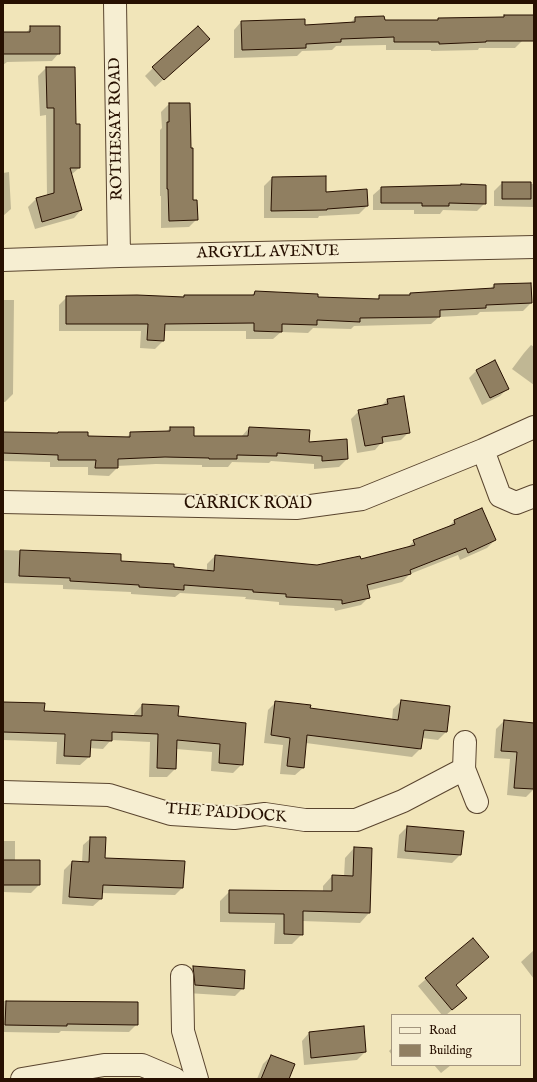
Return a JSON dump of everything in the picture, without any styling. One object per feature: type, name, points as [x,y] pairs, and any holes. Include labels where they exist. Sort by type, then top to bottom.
[{"type":"street","name":"ROTHESAY ROAD","points":[[115,3],[119,256]]},
{"type":"street","name":"ARGYLL AVENUE","points":[[3,260],[534,247]]},
{"type":"street","name":"CARRICK ROAD","points":[[3,502],[296,508],[362,499],[483,450],[534,427]]},
{"type":"street","points":[[483,450],[500,496],[516,503],[534,496]]},
{"type":"street","points":[[465,742],[464,769],[477,802]]},
{"type":"street","name":"THE PADDOCK","points":[[3,792],[109,795],[171,814],[234,818],[265,814],[306,820],[356,820],[403,801],[464,769]]},
{"type":"street","points":[[182,976],[183,1031],[197,1079]]},
{"type":"street","points":[[22,1079],[104,1064],[142,1065],[175,1079]]},
{"type":"building","points":[[504,15],[534,15],[534,41],[486,41],[439,44],[439,42],[394,42],[394,37],[341,39],[341,42],[306,44],[306,48],[242,50],[241,21],[305,19],[305,25],[355,22],[355,17],[384,16],[385,20],[438,20],[438,18],[504,17]]},
{"type":"building","points":[[30,26],[60,26],[60,54],[3,54],[3,32],[30,32]]},
{"type":"building","points":[[198,26],[210,39],[164,80],[152,67]]},
{"type":"building","points":[[46,67],[75,67],[76,124],[80,124],[80,168],[70,168],[82,210],[42,222],[36,198],[54,193],[54,108],[47,108]]},
{"type":"building","points":[[169,103],[190,103],[191,148],[193,148],[193,200],[197,200],[198,220],[169,221],[167,189],[167,122],[169,122]]},
{"type":"building","points":[[326,176],[326,192],[367,189],[368,206],[327,210],[271,211],[272,177]]},
{"type":"building","points":[[502,182],[531,182],[531,199],[502,199]]},
{"type":"building","points":[[461,184],[486,185],[486,204],[449,203],[449,206],[422,206],[422,203],[381,203],[381,187]]},
{"type":"building","points":[[531,283],[532,303],[486,305],[486,308],[440,310],[440,317],[360,318],[360,322],[317,320],[317,325],[282,324],[282,332],[254,331],[254,323],[165,324],[164,341],[147,340],[148,324],[66,324],[66,296],[137,295],[184,297],[184,295],[254,295],[255,291],[318,294],[318,297],[379,299],[379,295],[410,295],[410,293],[494,288],[494,284]]},
{"type":"building","points":[[495,360],[509,389],[490,398],[476,370]]},
{"type":"building","points":[[404,396],[410,433],[382,437],[383,443],[365,446],[358,410],[388,404],[387,399]]},
{"type":"building","points":[[170,427],[194,427],[194,436],[248,436],[249,427],[310,430],[309,442],[347,439],[348,459],[322,461],[322,456],[277,453],[277,456],[237,455],[237,459],[165,457],[118,459],[118,468],[95,468],[96,460],[58,460],[58,455],[3,453],[3,432],[88,432],[88,436],[130,437],[130,432],[170,431]]},
{"type":"building","points":[[482,508],[496,540],[468,553],[466,548],[410,570],[411,574],[367,585],[370,598],[342,604],[342,600],[286,597],[286,594],[253,592],[253,590],[184,585],[184,590],[139,587],[139,585],[70,581],[70,578],[19,576],[20,550],[121,554],[121,561],[174,564],[174,567],[214,571],[215,555],[317,565],[360,556],[361,559],[415,545],[413,540],[455,524],[454,520]]},
{"type":"building","points":[[401,700],[450,706],[447,732],[424,730],[421,749],[307,735],[304,768],[287,766],[290,738],[271,735],[275,701],[311,705],[310,708],[398,720]]},
{"type":"building","points":[[3,702],[45,703],[44,711],[142,716],[142,704],[179,706],[178,716],[246,723],[243,765],[219,763],[220,744],[177,740],[176,769],[157,768],[158,734],[112,732],[112,741],[91,740],[90,757],[64,756],[65,734],[3,732]]},
{"type":"building","points":[[504,720],[534,723],[534,789],[514,788],[517,752],[501,751]]},
{"type":"building","points":[[407,826],[464,831],[461,855],[405,851]]},
{"type":"building","points":[[90,837],[106,837],[105,858],[185,861],[183,888],[103,885],[102,899],[69,897],[72,861],[89,862]]},
{"type":"building","points":[[354,847],[372,848],[370,913],[303,911],[303,935],[284,934],[284,914],[229,913],[229,890],[332,891],[332,875],[353,876]]},
{"type":"building","points":[[3,860],[40,860],[40,885],[3,885]]},
{"type":"building","points":[[473,938],[489,957],[456,985],[467,998],[452,1010],[425,978]]},
{"type":"building","points":[[193,966],[245,970],[244,989],[195,985]]},
{"type":"building","points":[[6,1001],[138,1002],[138,1025],[5,1025]]},
{"type":"building","points":[[364,1026],[366,1052],[311,1058],[309,1032]]},
{"type":"building","points":[[271,1055],[295,1064],[289,1079],[261,1079]]}]
